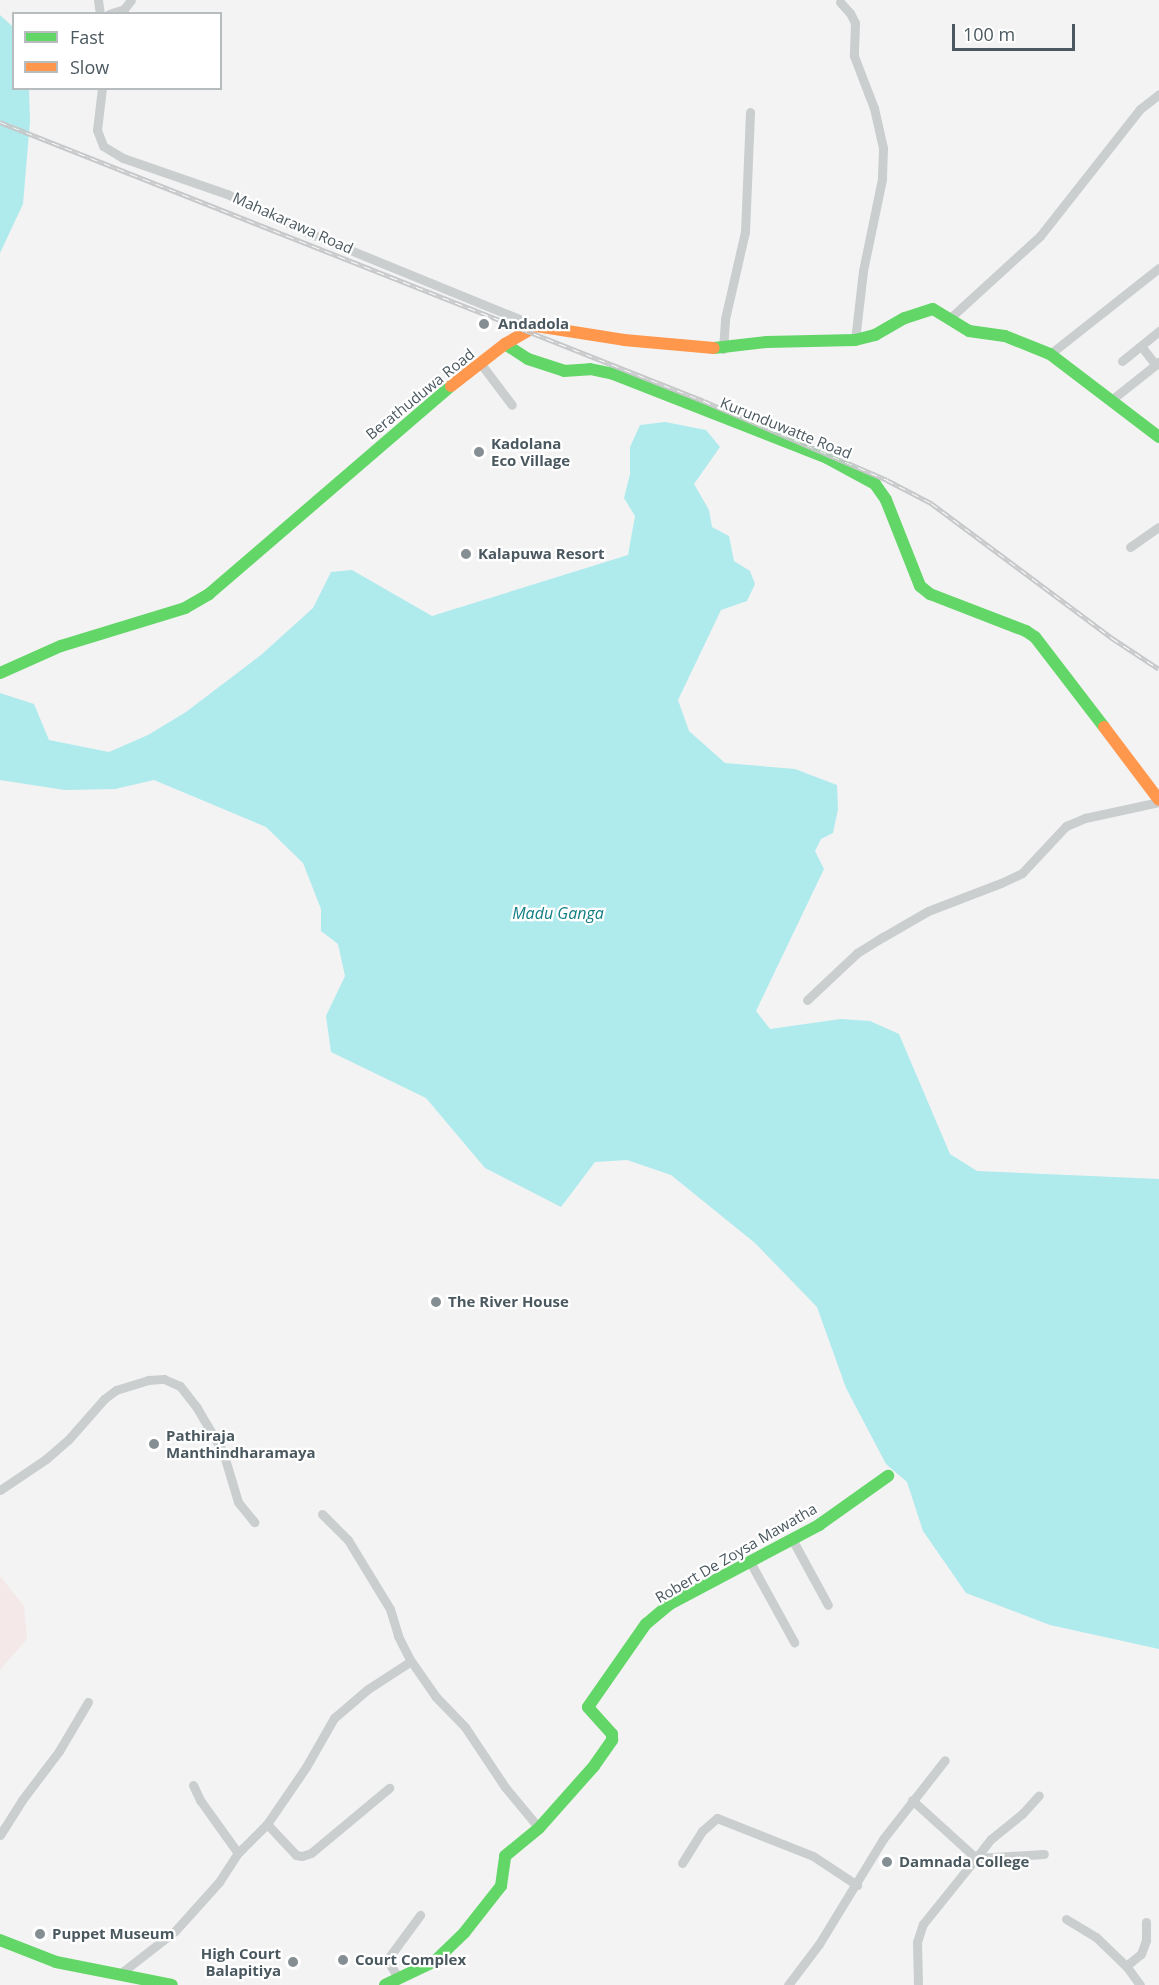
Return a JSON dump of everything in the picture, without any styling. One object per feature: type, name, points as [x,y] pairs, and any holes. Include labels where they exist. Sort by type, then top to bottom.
[{"type":"main road","points":[[536,326],[624,340],[723,349],[767,342],[855,340],[875,334],[905,318],[933,309],[969,331],[1005,336],[1050,354],[1159,437]]},
{"type":"main road","name":"Berathuduwa Road","points":[[0,673],[61,646],[185,608],[208,594],[236,573],[382,443],[505,344],[536,326]]},
{"type":"main road","name":"Kurunduwatte Road","points":[[505,344],[528,359],[564,371],[590,369],[613,374],[827,458],[875,484],[886,500],[920,586],[930,594],[1026,631],[1035,638],[1159,801]]},
{"type":"main road","name":"Robert De Zoysa Mawatha","points":[[385,1985],[435,1961],[464,1933],[501,1886],[505,1856],[539,1828],[572,1792],[612,1740],[612,1734],[588,1707],[646,1624],[670,1604],[749,1560],[819,1525],[888,1476]]},
{"type":"main road","points":[[0,1940],[56,1962],[121,1973],[172,1985]]},
{"type":"street","points":[[115,12],[124,9],[131,0]]},
{"type":"street","points":[[840,2],[855,23],[854,56],[873,108],[883,148],[882,179],[863,271],[855,340]]},
{"type":"street","name":"Mahakarawa Road","points":[[102,90],[97,130],[103,146],[123,158],[227,194],[306,231],[536,326]]},
{"type":"street","points":[[949,319],[1040,236],[1140,109],[1159,94]]},
{"type":"street","points":[[723,349],[725,319],[745,231],[750,112]]},
{"type":"street","points":[[1050,354],[1159,268]]},
{"type":"street","points":[[1122,362],[1159,331]]},
{"type":"street","points":[[1110,401],[1157,363],[1142,346]]},
{"type":"street","points":[[481,364],[513,405]]},
{"type":"street","points":[[1130,547],[1159,527]]},
{"type":"street","points":[[807,1000],[857,953],[883,937],[928,911],[1022,873],[1066,826],[1084,818],[1159,801]]},
{"type":"street","points":[[0,1490],[46,1459],[68,1440],[104,1399],[116,1390],[148,1380],[164,1379],[180,1386],[196,1408],[223,1452],[238,1502],[254,1522]]},
{"type":"street","points":[[322,1514],[348,1540],[390,1609],[398,1636],[411,1661],[436,1696],[471,1735],[505,1787],[539,1828]]},
{"type":"street","points":[[792,1539],[828,1605]]},
{"type":"street","points":[[749,1560],[794,1642]]},
{"type":"street","points":[[121,1973],[175,1931],[219,1882],[238,1853],[267,1824],[306,1767],[334,1718],[368,1689],[411,1661]]},
{"type":"street","points":[[0,1835],[58,1751],[88,1702]]},
{"type":"street","points":[[788,1985],[814,1952],[857,1885],[869,1860],[912,1800],[945,1760]]},
{"type":"street","points":[[193,1785],[203,1805],[238,1853]]},
{"type":"street","points":[[267,1824],[296,1856],[302,1856],[311,1853],[389,1788]]},
{"type":"street","points":[[918,1985],[917,1942],[923,1924],[991,1839],[1022,1814],[1039,1795]]},
{"type":"street","points":[[912,1800],[976,1858],[1044,1854]]},
{"type":"street","points":[[681,1863],[702,1831],[717,1818],[813,1856],[857,1885]]},
{"type":"street","points":[[398,1977],[387,1960],[420,1915]]},
{"type":"street","points":[[1066,1919],[1096,1937],[1126,1966],[1140,1985]]},
{"type":"street","points":[[1126,1966],[1140,1954],[1146,1940],[1146,1922]]},
{"type":"shaded area","points":[[0,1576],[24,1606],[27,1639],[0,1670]]},
{"type":"water","points":[[0,15],[12,26],[12,90],[29,90],[30,121],[23,204],[0,253]]},
{"type":"water","name":"Madu Ganga","points":[[665,422],[706,430],[720,447],[694,484],[709,510],[712,527],[729,536],[734,561],[750,571],[755,584],[747,601],[721,610],[678,700],[689,731],[725,763],[795,769],[837,785],[838,809],[833,833],[821,839],[815,851],[824,869],[756,1011],[770,1029],[841,1019],[870,1021],[899,1034],[950,1154],[977,1171],[1159,1179],[1159,1649],[1050,1625],[966,1593],[923,1531],[907,1482],[886,1464],[846,1388],[817,1307],[755,1243],[671,1175],[627,1160],[595,1162],[561,1207],[485,1168],[426,1098],[331,1052],[326,1016],[345,976],[338,944],[321,931],[321,909],[303,863],[266,827],[154,780],[115,789],[65,790],[0,780],[0,693],[34,704],[49,740],[109,752],[148,735],[186,712],[261,655],[313,608],[331,572],[352,570],[432,616],[628,555],[635,516],[624,498],[630,474],[630,447],[640,425]]},
{"type":"railway","points":[[0,122],[704,401],[887,480],[931,503],[1112,638],[1159,669]]},
{"type":"traffic: fast","points":[[714,348],[767,342],[855,340],[875,335],[905,318],[933,309],[969,331],[1005,336],[1050,354],[1159,437]]},
{"type":"traffic: fast","points":[[505,344],[528,359],[564,371],[590,369],[613,374],[827,458],[875,484],[886,500],[920,586],[930,594],[1026,631],[1035,637],[1104,727]]},
{"type":"traffic: fast","points":[[0,673],[61,646],[185,608],[209,594],[451,386]]},
{"type":"traffic: fast","points":[[385,1985],[435,1961],[464,1933],[501,1886],[505,1856],[539,1828],[594,1766],[612,1740],[612,1734],[588,1707],[646,1624],[670,1604],[819,1525],[888,1476]]},
{"type":"traffic: fast","points":[[0,1940],[56,1962],[172,1985]]},
{"type":"traffic: slow","points":[[451,386],[505,344],[536,326],[624,340],[714,348]]},
{"type":"traffic: slow","points":[[1104,727],[1159,800]]},
{"type":"place","name":"Andadola","points":[[484,324]]},
{"type":"place","name":"Kadolana Eco Village","points":[[479,452]]},
{"type":"place","name":"Kalapuwa Resort","points":[[466,554]]},
{"type":"place","name":"The River House","points":[[436,1302]]},
{"type":"place","name":"Pathiraja Manthindharamaya","points":[[154,1444]]},
{"type":"place","name":"Damnada College","points":[[887,1862]]},
{"type":"place","name":"Puppet Museum","points":[[40,1934]]},
{"type":"place","name":"Court Complex","points":[[343,1960]]},
{"type":"place","name":"High Court Balapitiya","points":[[293,1962]]}]
